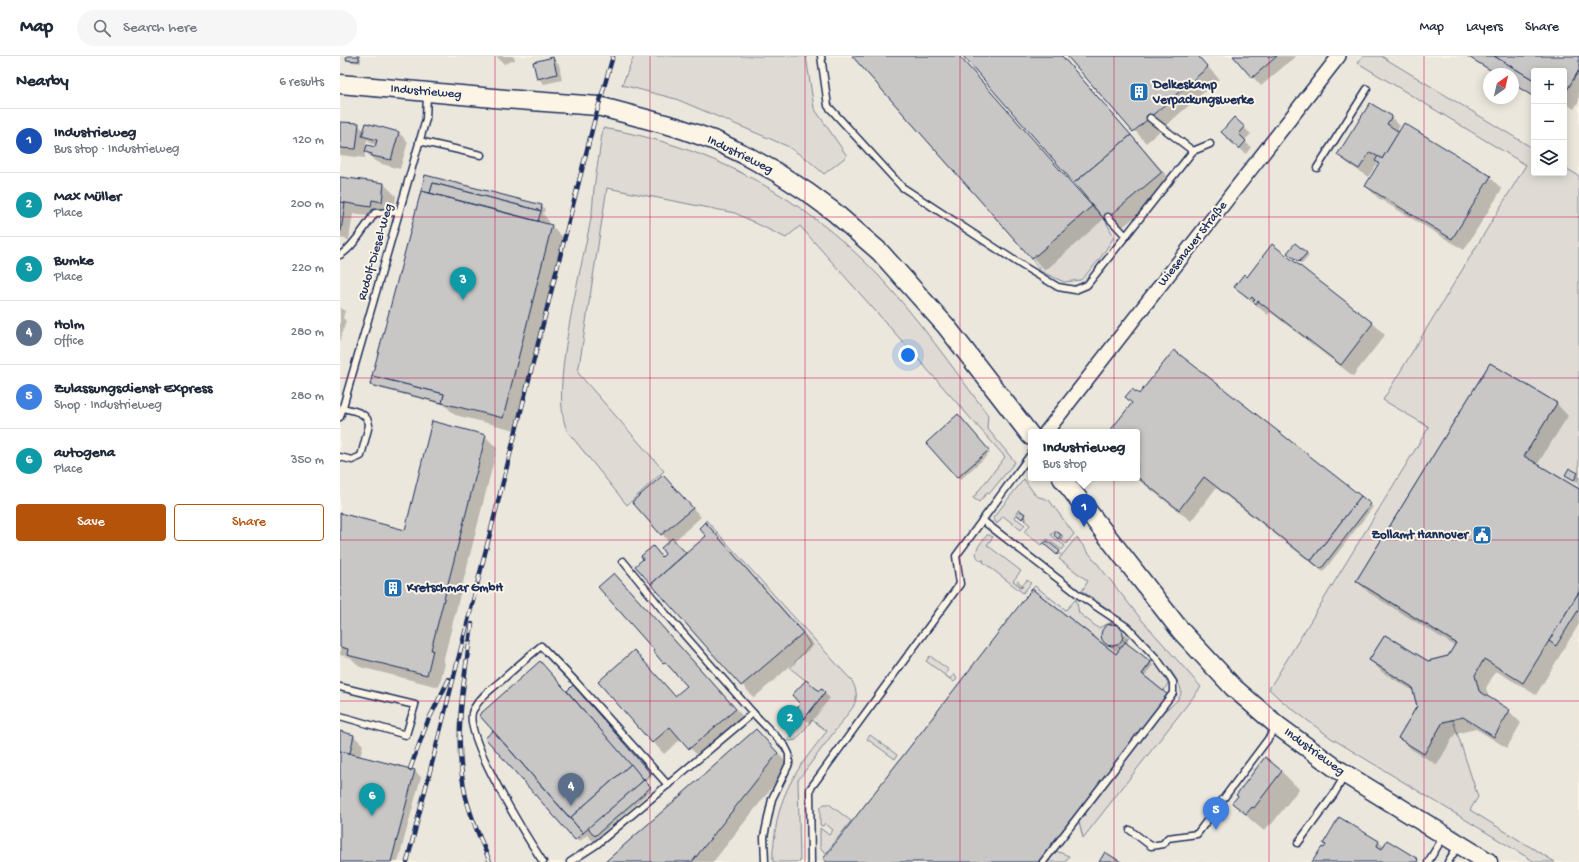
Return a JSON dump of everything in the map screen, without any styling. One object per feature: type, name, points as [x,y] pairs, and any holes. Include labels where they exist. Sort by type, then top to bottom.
[{"type":"street","name":"Wiesenauer Straße","points":[[1048,429],[1339,56]]},
{"type":"street","name":"Industrieweg","points":[[340,84],[598,106],[676,127],[716,141],[776,172],[808,192],[834,212],[880,252],[946,326],[1028,432]]},
{"type":"street","name":"Industrieweg","points":[[1064,481],[1181,631],[1234,688],[1278,726],[1346,775],[1488,862]]},
{"type":"lane","points":[[821,56],[828,106],[902,187],[1023,266],[1058,286],[1075,290],[1087,285],[1193,151],[1210,144]]},
{"type":"lane","points":[[1317,168],[1367,89]]},
{"type":"lane","name":"Rudolf-Diesel-Weg","points":[[340,417],[426,119],[427,92]]},
{"type":"lane","points":[[1150,118],[1193,151]]},
{"type":"lane","points":[[419,141],[481,155]]},
{"type":"lane","points":[[340,255],[344,253],[352,244],[375,213],[399,212]]},
{"type":"lane","points":[[1108,217],[1126,236]]},
{"type":"lane","points":[[340,457],[352,460],[361,456],[369,426],[369,421],[366,416],[343,408]]},
{"type":"lane","points":[[811,862],[810,789],[960,584],[956,556],[1028,458]]},
{"type":"lane","points":[[982,520],[1080,595],[1127,627],[1157,659],[1173,682],[1173,693],[1043,862]]},
{"type":"lane","points":[[623,561],[666,614],[753,713],[785,746],[789,754],[789,764],[772,799],[764,837],[765,862]]},
{"type":"lane","points":[[543,862],[518,823],[478,746],[473,728],[472,712],[480,699],[541,646],[575,681],[668,785]]},
{"type":"lane","points":[[340,687],[415,704],[406,734],[340,716]]},
{"type":"lane","points":[[570,862],[596,846],[753,713]]},
{"type":"lane","points":[[1130,830],[1151,846],[1163,844],[1168,838],[1198,834],[1278,726]]},
{"type":"lane","points":[[1298,843],[1346,775]]},
{"type":"lane","points":[[1428,862],[1452,840]]},
{"type":"lane","points":[[1448,862],[1452,840]]},
{"type":"shaded area","points":[[340,56],[1579,56],[1579,862],[340,862]]},
{"type":"shaded area","points":[[634,56],[806,56],[814,108],[847,156],[824,174],[808,160],[787,146],[676,99],[622,85]]},
{"type":"shaded area","points":[[1363,56],[1381,56],[1531,147],[1531,176],[1567,176],[1567,169],[1579,176],[1579,489],[1524,456],[1557,403],[1490,363],[1356,581],[1456,643],[1448,656],[1428,661],[1385,635],[1369,660],[1412,687],[1417,706],[1398,738],[1424,753],[1443,722],[1453,720],[1478,797],[1470,810],[1555,862],[1535,862],[1331,738],[1283,702],[1269,689],[1429,427],[1383,400],[1526,165],[1358,63]]},
{"type":"shaded area","points":[[603,128],[643,136],[681,147],[717,162],[752,179],[786,199],[818,221],[849,247],[893,291],[935,344],[988,415],[987,428],[1015,462],[989,494],[987,493],[979,502],[973,498],[1005,457],[800,226],[786,238],[735,213],[607,188],[578,373],[664,471],[627,505],[568,432],[563,414],[562,389],[564,360],[575,296],[592,214],[594,188]]},
{"type":"shaded area","points":[[1092,206],[1105,220],[1114,237],[1099,260],[1081,280],[1064,282],[1040,271],[1032,259]]},
{"type":"shaded area","points":[[1024,479],[1036,496],[1049,500],[1074,534],[1066,544],[1060,539],[1063,536],[1055,530],[1051,535],[1065,546],[1062,550],[1047,539],[1041,545],[1024,532],[1030,525],[1024,520],[1026,518],[1023,517],[1025,514],[1020,510],[1014,517],[1025,525],[1021,530],[1003,516],[997,524],[993,518]]},
{"type":"shaded area","points":[[706,520],[852,681],[856,691],[856,700],[853,707],[798,780],[800,862],[773,862],[773,848],[778,818],[781,804],[793,779],[808,755],[827,731],[812,720],[796,740],[788,740],[825,692],[821,689],[819,691],[790,668],[810,645],[803,633],[705,522]]},
{"type":"shaded area","points":[[987,535],[993,537],[987,545],[1021,571],[1013,581],[1021,587],[1027,580],[1031,583],[1023,593],[983,562],[984,560],[981,561],[976,555],[976,551]]},
{"type":"shaded area","points":[[1077,538],[1141,619],[1201,687],[1083,838],[1079,822],[1164,711],[1176,701],[1181,693],[1176,678],[1152,648],[1124,621],[1082,591],[1088,581],[1059,559]]},
{"type":"shaded area","points":[[1035,586],[1066,610],[1076,599],[1079,613],[1098,628],[1115,622],[1130,635],[1125,642],[1122,639],[1123,633],[1118,626],[1110,624],[1105,627],[1102,638],[1107,644],[1117,645],[1120,648],[1116,654],[1032,589]]},
{"type":"shaded area","points":[[930,656],[949,670],[945,675],[950,679],[926,661]]},
{"type":"shaded area","points":[[1153,660],[1159,667],[1168,684],[1163,691],[1142,674]]},
{"type":"shaded area","points":[[954,674],[957,679],[954,682],[950,679]]},
{"type":"shaded area","points":[[870,735],[897,755],[895,759],[867,739]]},
{"type":"shaded area","points":[[824,804],[829,804],[851,821],[826,853],[820,848],[820,828],[829,835],[833,830],[825,823],[823,826],[820,825],[820,808]]},
{"type":"shaded area","points":[[1056,851],[1069,856],[1065,862],[1048,862]]},
{"type":"building","points":[[347,56],[359,56],[359,61],[346,60]]},
{"type":"building","points":[[852,56],[959,56],[1092,206],[1032,259]]},
{"type":"building","points":[[963,56],[1062,56],[1131,135],[1074,183]]},
{"type":"building","name":"Delkeskamp Verpackungswerke","points":[[1067,56],[1198,56],[1208,67],[1133,132]]},
{"type":"building","points":[[1233,56],[1277,56],[1252,78]]},
{"type":"building","points":[[1467,56],[1494,56],[1514,68],[1487,68]]},
{"type":"building","points":[[1494,56],[1579,56],[1579,70],[1567,90],[1567,68],[1531,68],[1531,78],[1519,71],[1519,68],[1514,68]]},
{"type":"building","points":[[553,57],[557,74],[537,79],[533,62]]},
{"type":"building","points":[[1519,71],[1531,78],[1531,95],[1519,88]]},
{"type":"building","points":[[1370,103],[1392,116],[1387,124],[1399,132],[1382,159],[1370,152],[1359,169],[1337,155]]},
{"type":"building","points":[[1234,117],[1245,127],[1239,134],[1246,141],[1239,149],[1221,132]]},
{"type":"building","points":[[340,122],[359,123],[356,149],[340,148]]},
{"type":"building","points":[[366,123],[399,132],[391,160],[372,156],[372,154],[365,152],[367,145],[375,147],[377,140],[362,136]]},
{"type":"building","points":[[1404,123],[1491,176],[1452,239],[1365,186],[1379,163],[1375,161],[1378,156],[1382,159]]},
{"type":"building","points":[[1131,135],[1162,172],[1105,220],[1074,183]]},
{"type":"building","points":[[425,175],[542,205],[541,211],[433,183],[430,193],[421,191]]},
{"type":"building","points":[[340,177],[384,183],[382,202],[372,200],[371,207],[340,202]]},
{"type":"building","points":[[433,183],[541,211],[538,221],[430,193]]},
{"type":"building","points":[[421,191],[552,225],[503,418],[442,403],[444,394],[372,376]]},
{"type":"building","points":[[340,202],[345,203],[341,231],[340,231]]},
{"type":"building","points":[[1295,243],[1307,253],[1299,262],[1287,253]]},
{"type":"building","points":[[1272,244],[1373,323],[1341,365],[1258,301],[1256,304],[1252,297],[1250,299],[1234,287],[1244,274],[1247,277]]},
{"type":"building","points":[[1174,350],[1361,496],[1311,561],[1204,477],[1179,510],[1140,479],[1140,429],[1111,429],[1132,403],[1125,397],[1132,389],[1139,394]]},
{"type":"building","name":"Zollamt Hannover","points":[[1490,363],[1557,403],[1524,456],[1579,489],[1579,592],[1523,683],[1484,659],[1475,675],[1479,691],[1510,710],[1494,737],[1463,717],[1443,722],[1424,754],[1398,738],[1417,706],[1412,687],[1369,660],[1385,635],[1428,661],[1448,656],[1456,643],[1356,581]]},
{"type":"building","points":[[372,376],[444,394],[442,403],[370,385]]},
{"type":"building","points":[[958,414],[989,450],[957,478],[926,443]]},
{"type":"building","name":"Kretschmar GmbH","points":[[432,421],[486,435],[431,650],[433,650],[427,675],[347,655],[348,649],[340,647],[340,513],[405,530]]},
{"type":"building","points":[[1569,468],[1578,473],[1574,480],[1565,475]]},
{"type":"building","points":[[663,475],[693,508],[661,535],[632,502]]},
{"type":"building","points":[[1361,496],[1371,504],[1321,569],[1311,561]]},
{"type":"building","points":[[1019,510],[1025,514],[1022,519],[1016,514]]},
{"type":"building","points":[[705,522],[803,633],[741,686],[651,584],[706,536],[699,528]]},
{"type":"building","points":[[1056,531],[1061,535],[1058,539],[1054,535]]},
{"type":"building","points":[[672,538],[686,553],[651,584],[635,566],[643,559],[641,556],[653,546],[662,557],[665,554],[661,548]]},
{"type":"building","points":[[1047,541],[1060,551],[1057,555],[1044,544]]},
{"type":"building","points":[[614,573],[736,709],[689,749],[670,727],[652,743],[598,682],[634,650],[675,696],[687,686],[665,662],[663,663],[653,651],[654,650],[598,587]]},
{"type":"building","points":[[1032,589],[1116,654],[1125,642],[1141,654],[1151,662],[1142,674],[1168,695],[1038,862],[827,862],[823,859]]},
{"type":"building","points":[[1579,592],[1579,609],[1556,646],[1549,641]]},
{"type":"building","points":[[1112,624],[1120,627],[1123,635],[1120,643],[1112,646],[1104,643],[1101,635],[1104,627]]},
{"type":"building","points":[[540,661],[631,764],[570,818],[479,715]]},
{"type":"building","points":[[806,680],[819,691],[821,688],[825,692],[804,719],[796,710],[800,704],[792,695]]},
{"type":"building","points":[[573,685],[651,774],[644,780],[567,691]]},
{"type":"building","points":[[795,716],[800,720],[795,726],[790,723]]},
{"type":"building","points":[[756,729],[778,753],[692,862],[605,862]]},
{"type":"building","points":[[340,731],[354,735],[350,753],[340,751]]},
{"type":"building","points":[[493,731],[583,833],[575,840],[485,738]]},
{"type":"building","points":[[340,751],[415,770],[391,862],[340,862]]},
{"type":"building","points":[[1265,757],[1282,771],[1254,808],[1252,807],[1246,814],[1232,803],[1238,796],[1236,795]]},
{"type":"building","points":[[631,764],[644,780],[583,833],[570,818]]},
{"type":"building","points":[[644,780],[651,787],[595,836],[588,828]]},
{"type":"building","points":[[1339,817],[1379,841],[1377,846],[1382,849],[1387,840],[1418,859],[1417,862],[1312,862],[1322,847],[1324,848],[1326,845],[1323,844]]},
{"type":"building","points":[[1105,852],[1121,862],[1099,862]]},
{"type":"railway","points":[[407,862],[594,122],[613,56]]},
{"type":"railway","points":[[472,624],[461,708],[460,751],[467,802],[490,862]]},
{"type":"railway","points":[[410,769],[427,723],[449,679]]},
{"type":"place","name":"Delkeskamp Verpackungswerke","points":[[1139,92]]},
{"type":"place","name":"Bumke","points":[[463,300]]},
{"type":"place","name":"Industrieweg","points":[[1084,527]]},
{"type":"place","name":"Zollamt Hannover","points":[[1482,535]]},
{"type":"place","name":"Kretschmar GmbH","points":[[393,588]]},
{"type":"place","name":"Max Müller","points":[[790,738]]},
{"type":"place","name":"Holm","points":[[571,806]]},
{"type":"place","name":"autogena","points":[[372,816]]},
{"type":"place","name":"Zulassungsdienst Express","points":[[1216,830]]}]
